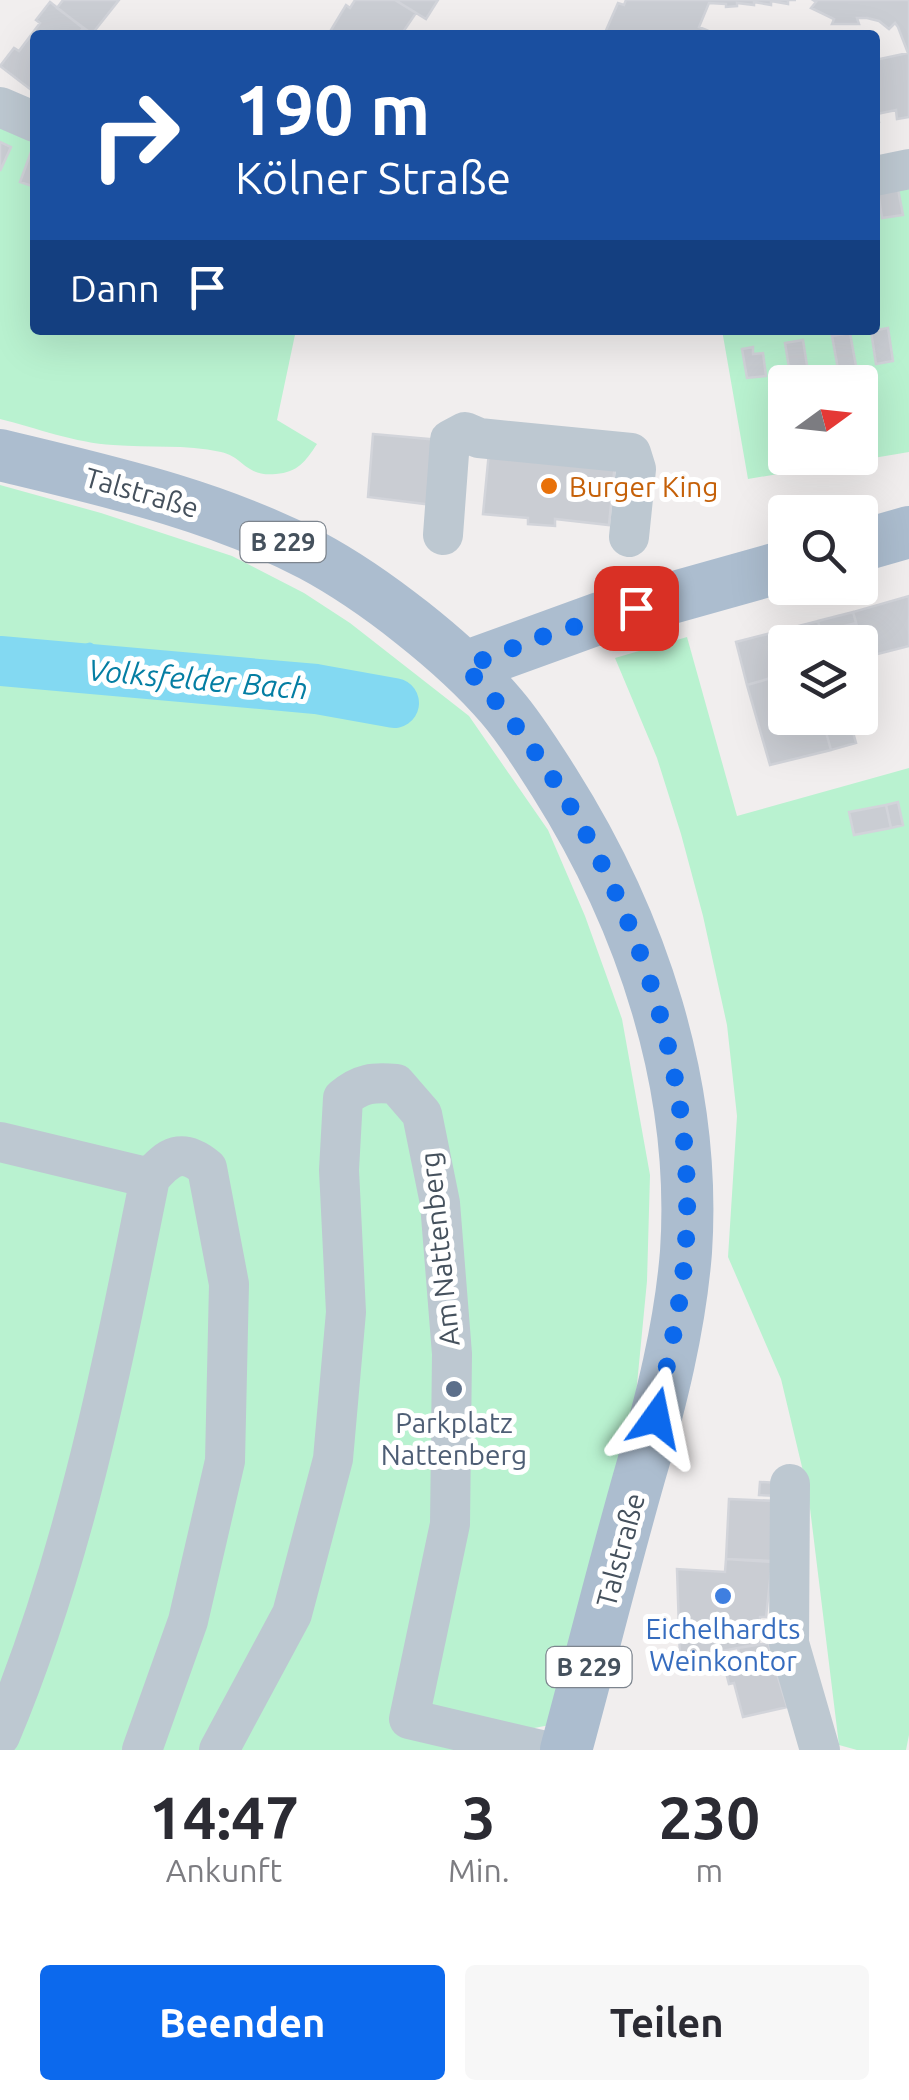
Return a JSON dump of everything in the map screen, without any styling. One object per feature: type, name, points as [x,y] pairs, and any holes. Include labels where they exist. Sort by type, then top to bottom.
[{"type":"main road","name":"Talstraße","points":[[0,454],[182,501],[315,557],[357,585],[465,667],[505,710],[595,852],[630,926],[653,985],[684,1140],[686,1251],[678,1313],[652,1440],[566,1750]]},
{"type":"main road","points":[[878,541],[909,532]]},
{"type":"main road","points":[[465,667],[600,618],[768,571]]},
{"type":"street","points":[[0,106],[30,120]]},
{"type":"street","points":[[880,175],[909,169]]},
{"type":"street","points":[[443,535],[450,440],[465,432],[479,438],[631,454],[636,469],[629,537]]},
{"type":"street","name":"Am Nattenberg","points":[[219,1750],[292,1614],[333,1460],[346,1312],[339,1170],[343,1098],[371,1082],[396,1084],[422,1114],[440,1203],[452,1354],[450,1524],[409,1719],[541,1750]]},
{"type":"street","points":[[0,1142],[150,1178]]},
{"type":"street","points":[[0,1736],[13,1682],[46,1619],[92,1446],[150,1178],[164,1162],[180,1155],[194,1157],[207,1168],[229,1284],[225,1461],[188,1621],[142,1750]]},
{"type":"street","points":[[790,1484],[789,1643],[820,1750]]},
{"type":"green space","points":[[0,113],[30,127],[30,335],[295,335],[277,420],[317,444],[290,471],[266,474],[221,452],[99,444],[0,419]]},
{"type":"green space","points":[[909,175],[909,452],[878,457],[878,365],[768,365],[768,475],[772,475],[748,479],[723,335],[880,335],[880,181]]},
{"type":"green space","points":[[0,485],[232,556],[304,593],[350,623],[469,716],[548,830],[585,916],[622,1019],[650,1175],[647,1281],[635,1405],[550,1725],[486,1737],[469,1750],[0,1750]]},
{"type":"green space","points":[[687,637],[737,816],[909,768],[906,1750],[857,1750],[839,1745],[808,1492],[781,1379],[728,1257],[737,1116],[727,1025],[681,834],[657,758],[615,658]]},
{"type":"building","points":[[63,0],[119,0],[95,30],[87,30],[57,8]]},
{"type":"building","points":[[355,0],[395,0],[416,13],[404,30],[331,30],[346,5],[350,8]]},
{"type":"building","points":[[395,0],[438,0],[426,19]]},
{"type":"building","points":[[626,0],[788,0],[788,4],[771,1],[771,5],[754,2],[726,7],[709,3],[699,27],[706,30],[606,30],[618,3],[624,5]]},
{"type":"building","points":[[813,0],[909,0],[909,117],[897,119],[896,110],[880,113],[880,59],[908,53],[895,23],[889,29],[867,18],[857,18],[859,24],[832,24],[834,19],[811,8],[816,2]]},
{"type":"building","points":[[50,2],[83,28],[35,30],[40,23],[36,20]]},
{"type":"building","points":[[30,36],[30,89],[0,66],[14,48],[19,51]]},
{"type":"building","points":[[0,142],[11,147],[0,171]]},
{"type":"building","points":[[30,155],[30,185],[20,182]]},
{"type":"building","points":[[898,189],[903,215],[882,218],[880,192]]},
{"type":"building","points":[[888,328],[893,361],[876,364],[872,335],[880,335],[880,329]]},
{"type":"building","points":[[850,335],[856,365],[837,365],[832,336]]},
{"type":"building","points":[[803,340],[807,365],[789,365],[785,343]]},
{"type":"building","points":[[753,347],[753,354],[763,353],[766,376],[747,378],[742,349]]},
{"type":"building","points":[[373,434],[439,440],[433,505],[368,497]]},
{"type":"building","name":"Burger King","points":[[489,452],[615,463],[609,525],[555,519],[555,526],[528,524],[528,518],[483,514]]},
{"type":"building","points":[[909,596],[909,646],[878,654],[878,625],[857,625],[853,612]]},
{"type":"building","points":[[853,612],[856,623],[819,625],[818,621]]},
{"type":"building","points":[[768,634],[768,679],[747,685],[736,642]]},
{"type":"building","points":[[768,679],[768,735],[827,735],[831,750],[770,765],[747,685]]},
{"type":"building","points":[[827,735],[854,735],[856,743],[831,750]]},
{"type":"building","points":[[898,802],[903,825],[891,828],[886,805]]},
{"type":"building","points":[[886,805],[891,828],[854,835],[849,812]]},
{"type":"building","points":[[760,1482],[779,1483],[778,1496],[759,1495]]},
{"type":"building","points":[[729,1499],[777,1501],[773,1561],[726,1559]]},
{"type":"building","name":"Eichelhardts Weinkontor","points":[[726,1559],[772,1562],[766,1617],[760,1617],[759,1644],[680,1659],[677,1569],[725,1572]]},
{"type":"building","points":[[769,1643],[771,1654],[741,1661],[738,1648]]},
{"type":"building","points":[[771,1654],[787,1707],[743,1717],[734,1683],[729,1684],[724,1665]]},
{"type":"waterway","points":[[41,665],[90,647]]},
{"type":"waterway","name":"Volksfelder Bach","points":[[0,661],[316,689],[394,703]]},
{"type":"place","name":"Burger King","points":[[549,486]]},
{"type":"place","name":"Parkplatz Nattenberg","points":[[454,1389]]},
{"type":"place","name":"Eichelhardts Weinkontor","points":[[723,1596]]},
{"type":"route","points":[[636,608],[544,636],[465,667],[505,710],[571,809],[630,926],[653,985],[677,1096],[686,1181],[686,1251],[678,1313],[656,1418]]}]
